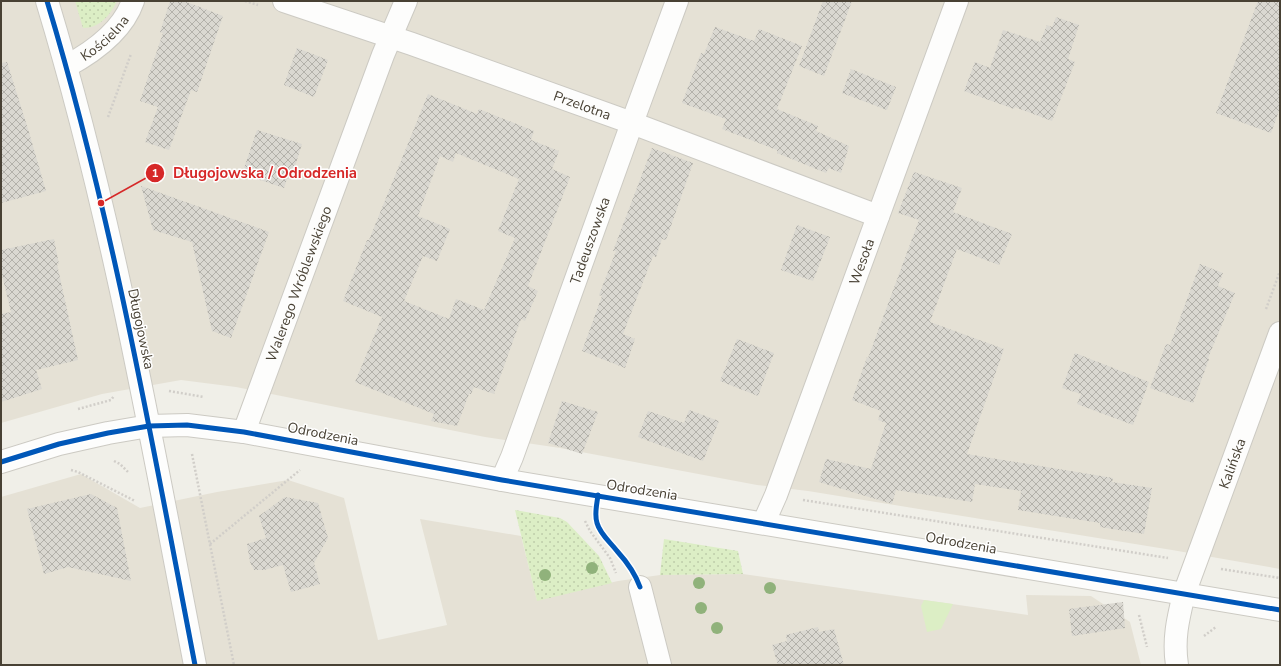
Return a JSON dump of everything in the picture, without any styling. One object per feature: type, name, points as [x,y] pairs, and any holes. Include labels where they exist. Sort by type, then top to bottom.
[{"type":"street","name":"Długojowska","points":[[47,1],[67,66],[102,203],[133,346],[195,665]]},
{"type":"street","name":"Kościelna","points":[[67,66],[82,58],[98,46],[116,29],[134,1]]},
{"type":"street","name":"Przelotna","points":[[284,1],[391,37],[632,123],[878,216]]},
{"type":"street","name":"Walerego Wróblewskiego","points":[[244,432],[380,63],[406,1]]},
{"type":"street","name":"Tadeuszowska","points":[[502,480],[512,457],[677,1]]},
{"type":"street","name":"Wesoła","points":[[764,522],[776,495],[957,1]]},
{"type":"street","name":"Kalińska","points":[[1177,665],[1175,650],[1176,630],[1184,594],[1280,333]]},
{"type":"street","name":"Odrodzenia","points":[[1,462],[66,443],[108,433],[149,426],[187,425],[244,432],[502,480],[764,522],[1280,610]]},
{"type":"street","points":[[640,588],[660,665]]},
{"type":"path","points":[[245,1],[260,6]]},
{"type":"path","points":[[74,411],[111,400],[116,395],[141,389]]},
{"type":"path","points":[[180,393],[234,665]]},
{"type":"path","points":[[210,544],[305,466]]},
{"type":"path","points":[[68,469],[78,472],[139,503]]},
{"type":"path","points":[[584,519],[590,531],[610,558],[617,576]]},
{"type":"shaded area","points":[[1,1],[1280,1],[1280,569],[808,491],[757,485],[560,448],[485,437],[236,387],[181,380],[102,394],[1,423]]},
{"type":"shaded area","points":[[81,474],[140,508],[217,492],[288,480],[344,498],[378,640],[447,625],[420,519],[521,536],[537,600],[618,581],[660,575],[743,574],[1028,615],[1026,595],[1091,596],[1130,622],[1141,665],[1,665],[1,497]]},
{"type":"green space","points":[[75,1],[117,1],[104,20],[94,26],[83,28]]},
{"type":"green space","points":[[515,510],[560,518],[567,522],[599,556],[612,583],[537,601]]},
{"type":"green space","points":[[664,539],[738,551],[743,574],[660,575]]},
{"type":"green space","points":[[924,600],[953,604],[941,629],[927,632],[921,606]]},
{"type":"building","points":[[170,1],[184,1],[223,16],[197,92],[191,90],[169,150],[145,142],[158,107],[140,101],[163,33],[160,32]]},
{"type":"building","points":[[823,1],[852,1],[824,76],[799,66]]},
{"type":"building","points":[[1258,1],[1280,1],[1280,108],[1271,133],[1216,113]]},
{"type":"building","points":[[1056,17],[1079,25],[1068,59],[1075,62],[1052,121],[1015,107],[1014,109],[964,91],[975,62],[990,68],[1003,30],[1040,42],[1047,25],[1052,27]]},
{"type":"building","points":[[715,27],[754,41],[759,29],[802,46],[777,109],[818,126],[816,131],[849,146],[841,173],[829,168],[826,173],[777,153],[777,150],[722,129],[726,119],[682,103],[701,53],[704,54]]},
{"type":"building","points":[[297,48],[328,60],[314,97],[284,85]]},
{"type":"building","points":[[7,62],[46,191],[1,203],[1,63]]},
{"type":"building","points":[[851,69],[896,87],[887,110],[842,93]]},
{"type":"building","points":[[428,94],[477,114],[479,109],[534,131],[531,140],[559,151],[552,169],[570,177],[528,286],[538,291],[525,321],[521,319],[494,394],[474,387],[471,394],[469,394],[457,426],[431,421],[434,414],[355,382],[382,317],[343,301],[367,240],[369,240]],"holes":[[[456,153],[519,179],[498,231],[515,238],[484,310],[456,299],[449,319],[404,301],[423,256],[437,261],[450,229],[418,216],[440,156],[453,162]]]},
{"type":"building","points":[[257,130],[302,144],[291,179],[287,179],[284,188],[242,174]]},
{"type":"building","points":[[652,148],[693,163],[666,240],[662,239],[656,257],[653,256],[623,334],[635,339],[625,368],[582,351],[602,296],[599,295],[616,251],[613,251]]},
{"type":"building","points":[[914,172],[962,188],[953,212],[1012,234],[999,265],[957,249],[930,322],[1004,349],[967,454],[1113,478],[1112,482],[1152,488],[1144,534],[1100,527],[1100,523],[1018,510],[1021,491],[975,484],[972,502],[896,490],[892,504],[819,482],[826,459],[871,469],[886,423],[878,420],[881,411],[852,400],[919,220],[898,213]]},
{"type":"building","points":[[141,186],[269,232],[231,338],[212,331],[192,242],[153,230]]},
{"type":"building","points":[[797,225],[830,237],[813,281],[781,270]]},
{"type":"building","points":[[54,239],[59,264],[57,264],[78,360],[36,370],[42,389],[1,402],[1,314],[11,312],[1,271],[1,250]]},
{"type":"building","points":[[1200,264],[1223,273],[1218,286],[1235,293],[1208,358],[1209,359],[1193,403],[1150,388],[1166,344],[1170,345]]},
{"type":"building","points":[[737,339],[774,353],[758,396],[720,381]]},
{"type":"building","points":[[1075,353],[1149,382],[1133,425],[1077,404],[1081,394],[1062,388]]},
{"type":"building","points":[[562,401],[598,412],[582,454],[548,443]]},
{"type":"building","points":[[689,410],[719,421],[703,461],[638,437],[648,411],[684,423]]},
{"type":"building","points":[[91,494],[117,508],[131,581],[68,567],[44,574],[27,509]]},
{"type":"building","points":[[285,497],[318,503],[328,538],[314,563],[320,584],[291,592],[283,565],[264,570],[254,570],[250,562],[247,544],[266,538],[259,516]]},
{"type":"building","points":[[1123,602],[1125,628],[1072,636],[1069,609]]},
{"type":"building","points":[[818,627],[819,632],[834,629],[844,665],[778,665],[772,645],[787,641],[786,635]]},
{"type":"cycle path","points":[[47,1],[71,83],[92,165],[130,331],[195,665]]},
{"type":"cycle path","points":[[1,462],[59,444],[108,433],[149,426],[187,425],[244,432],[502,480],[1280,610]]},
{"type":"cycle path","points":[[598,495],[596,509],[596,520],[598,527],[624,559],[636,577],[640,587]]},
{"type":"place","name":"Długojowska / Odrodzenia","points":[[101,203]]}]
